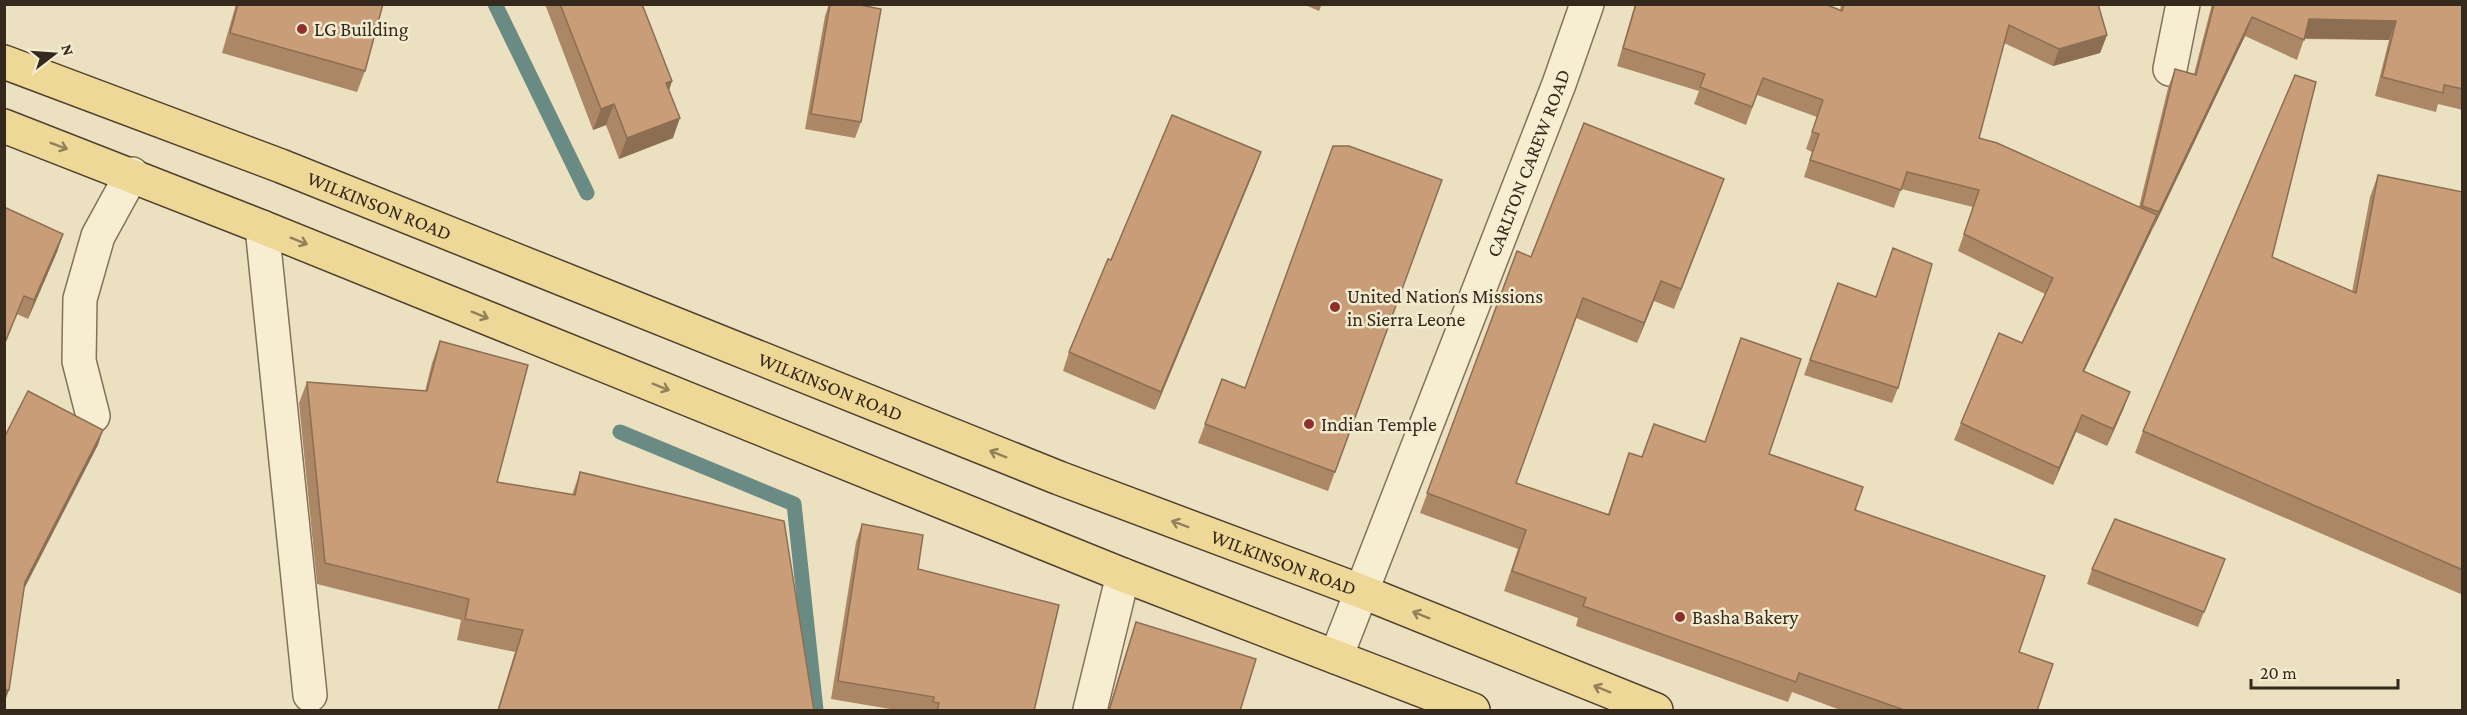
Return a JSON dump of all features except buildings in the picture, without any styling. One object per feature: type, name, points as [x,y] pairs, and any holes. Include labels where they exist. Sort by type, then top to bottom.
[{"type":"main road","name":"WILKINSON ROAD","points":[[4,62],[282,166],[1059,478],[1364,592],[1656,711]]},
{"type":"main road","points":[[4,126],[262,226],[1123,575],[1473,711]]},
{"type":"street","name":"CARLTON CAREW ROAD","points":[[1336,657],[1364,592],[1551,106],[1587,4]]},
{"type":"street","points":[[2170,69],[2183,4]]},
{"type":"street","points":[[93,416],[79,361],[80,299],[98,236],[132,174]]},
{"type":"street","points":[[262,226],[310,695]]},
{"type":"street","points":[[1090,711],[1123,575]]},
{"type":"waterway","points":[[495,4],[587,193]]},
{"type":"waterway","points":[[620,432],[794,504],[816,710]]},
{"type":"place","name":"LG Building","points":[[302,29]]},
{"type":"place","name":"United Nations Missions in Sierra Leone","points":[[1335,307]]},
{"type":"place","name":"Indian Temple","points":[[1309,424]]},
{"type":"place","name":"Basha Bakery","points":[[1680,617]]}]
